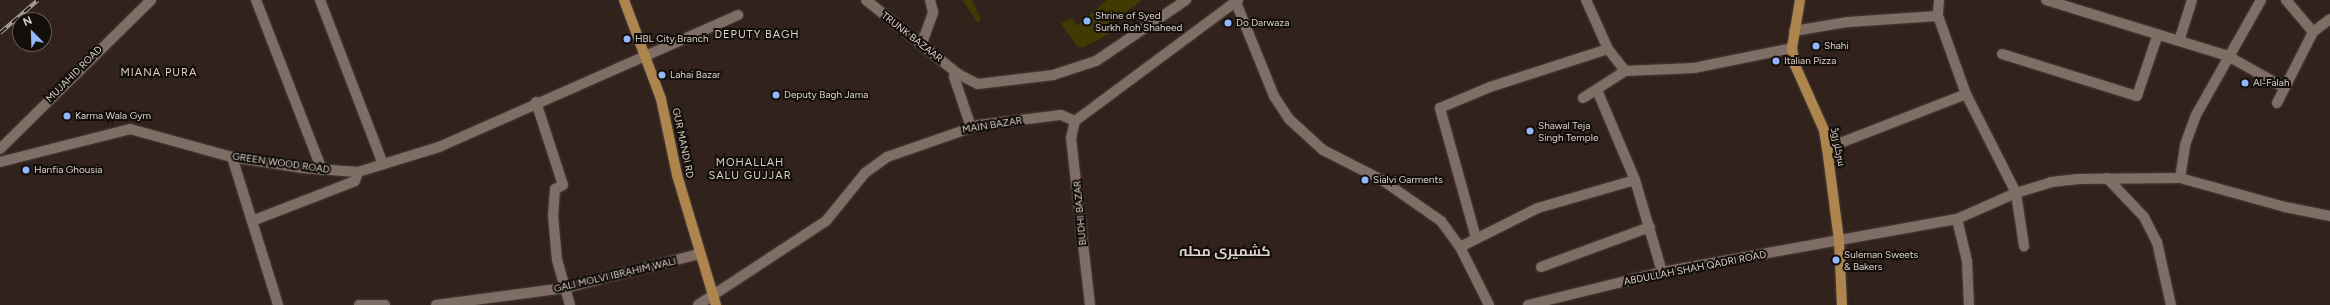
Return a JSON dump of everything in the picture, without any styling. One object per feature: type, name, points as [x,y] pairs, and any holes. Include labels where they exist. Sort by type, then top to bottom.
[{"type":"main road","name":"GUR MANDI RD","points":[[624,0],[644,58],[662,99],[699,254],[716,305]]},
{"type":"main road","name":"سرکلر روڈ","points":[[1800,0],[1792,48],[1795,65],[1828,148],[1839,240],[1842,305]]},
{"type":"street","name":"MUJAHID ROAD","points":[[0,150],[151,0]]},
{"type":"street","points":[[256,0],[322,170]]},
{"type":"street","points":[[320,0],[383,164]]},
{"type":"street","name":"TRUNK BAZAAR","points":[[866,0],[922,43],[958,74],[978,84],[990,84],[1053,75],[1096,61],[1186,0]]},
{"type":"street","points":[[922,43],[933,12],[930,0]]},
{"type":"street","points":[[1586,0],[1608,49],[1626,71]]},
{"type":"street","points":[[1939,0],[1938,16],[1966,94],[2016,193],[2024,246]]},
{"type":"street","points":[[2046,0],[2228,56],[2283,87]]},
{"type":"street","points":[[2179,41],[2192,0]]},
{"type":"street","points":[[2180,178],[2185,145],[2196,115],[2261,0]]},
{"type":"street","points":[[2286,0],[2313,32]]},
{"type":"street","points":[[1075,121],[1236,1],[1274,96],[1301,132],[1323,150],[1359,167],[1425,208],[1441,221],[1460,247],[1489,305]]},
{"type":"street","name":"GREEN WOOD ROAD","points":[[0,162],[130,129],[232,157],[322,170],[358,172],[439,147],[536,102],[644,58],[738,15]]},
{"type":"street","points":[[1794,31],[1848,22],[1938,16]]},
{"type":"street","points":[[2277,103],[2283,87],[2313,32],[2330,19]]},
{"type":"street","points":[[2002,54],[2138,96],[2158,34]]},
{"type":"street","points":[[1583,98],[1626,71],[1694,68],[1792,48]]},
{"type":"street","points":[[1476,238],[1440,108],[1490,87],[1608,49]]},
{"type":"street","points":[[958,74],[954,78],[971,127]]},
{"type":"street","points":[[1597,90],[1635,180],[1662,272]]},
{"type":"street","points":[[1828,148],[1966,94]]},
{"type":"street","points":[[536,102],[563,185],[555,189],[554,215],[557,260],[570,305]]},
{"type":"street","name":"MAIN BAZAR","points":[[698,305],[712,294],[826,221],[865,173],[887,157],[971,127],[1061,115],[1075,121]]},
{"type":"street","name":"BUDHI BAZAR","points":[[1075,121],[1071,138],[1090,305]]},
{"type":"street","points":[[232,157],[278,305]]},
{"type":"street","points":[[252,221],[355,181],[358,172]]},
{"type":"street","points":[[2107,178],[2144,217],[2157,242],[2171,305]]},
{"type":"street","name":"ABDULLAH SHAH QADRI ROAD","points":[[1528,305],[1662,272],[1957,219],[2016,193],[2051,182],[2107,178],[2180,178],[2285,207],[2330,216]]},
{"type":"street","points":[[1460,247],[1538,208],[1635,180]]},
{"type":"street","points":[[1957,219],[1967,261],[1969,305]]},
{"type":"street","points":[[1541,267],[1650,227]]},
{"type":"street","name":"GALI MOLVI IBRAHIM WALI","points":[[436,305],[565,288],[699,254]]},
{"type":"street","points":[[359,305],[385,305]]},
{"type":"shaded area","points":[[962,0],[972,0],[981,19],[978,23]]},
{"type":"shaded area","points":[[1107,0],[1142,0],[1114,21],[1110,33],[1083,48],[1077,46],[1061,23],[1072,18],[1077,26]]},
{"type":"railway","points":[[0,33],[38,0]]},
{"type":"place","name":"Shrine of Syed Surkh Roh Shaheed","points":[[1087,21]]},
{"type":"place","name":"Do Darwaza","points":[[1228,23]]},
{"type":"place","name":"HBL City Branch","points":[[627,39]]},
{"type":"place","name":"Shahi","points":[[1816,46]]},
{"type":"place","name":"Italian Pizza","points":[[1776,61]]},
{"type":"place","name":"Lahai Bazar","points":[[662,75]]},
{"type":"place","name":"Al-Falah","points":[[2245,83]]},
{"type":"place","name":"Deputy Bagh Jama","points":[[776,95]]},
{"type":"place","name":"Karma Wala Gym","points":[[67,116]]},
{"type":"place","name":"Shawal Teja Singh Temple","points":[[1530,131]]},
{"type":"place","name":"Hanfia Ghousia","points":[[26,170]]},
{"type":"place","name":"Sialvi Garments","points":[[1365,180]]},
{"type":"place","name":"Suleman Sweets & Bakers","points":[[1836,260]]},
{"type":"district","name":"DEPUTY BAGH","points":[[757,35]]},
{"type":"district","name":"MIANA PURA","points":[[159,73]]},
{"type":"district","name":"MOHALLAH SALU GUJJAR","points":[[750,170]]},
{"type":"district","name":"کشمیری محلہ","points":[[1225,252]]}]
